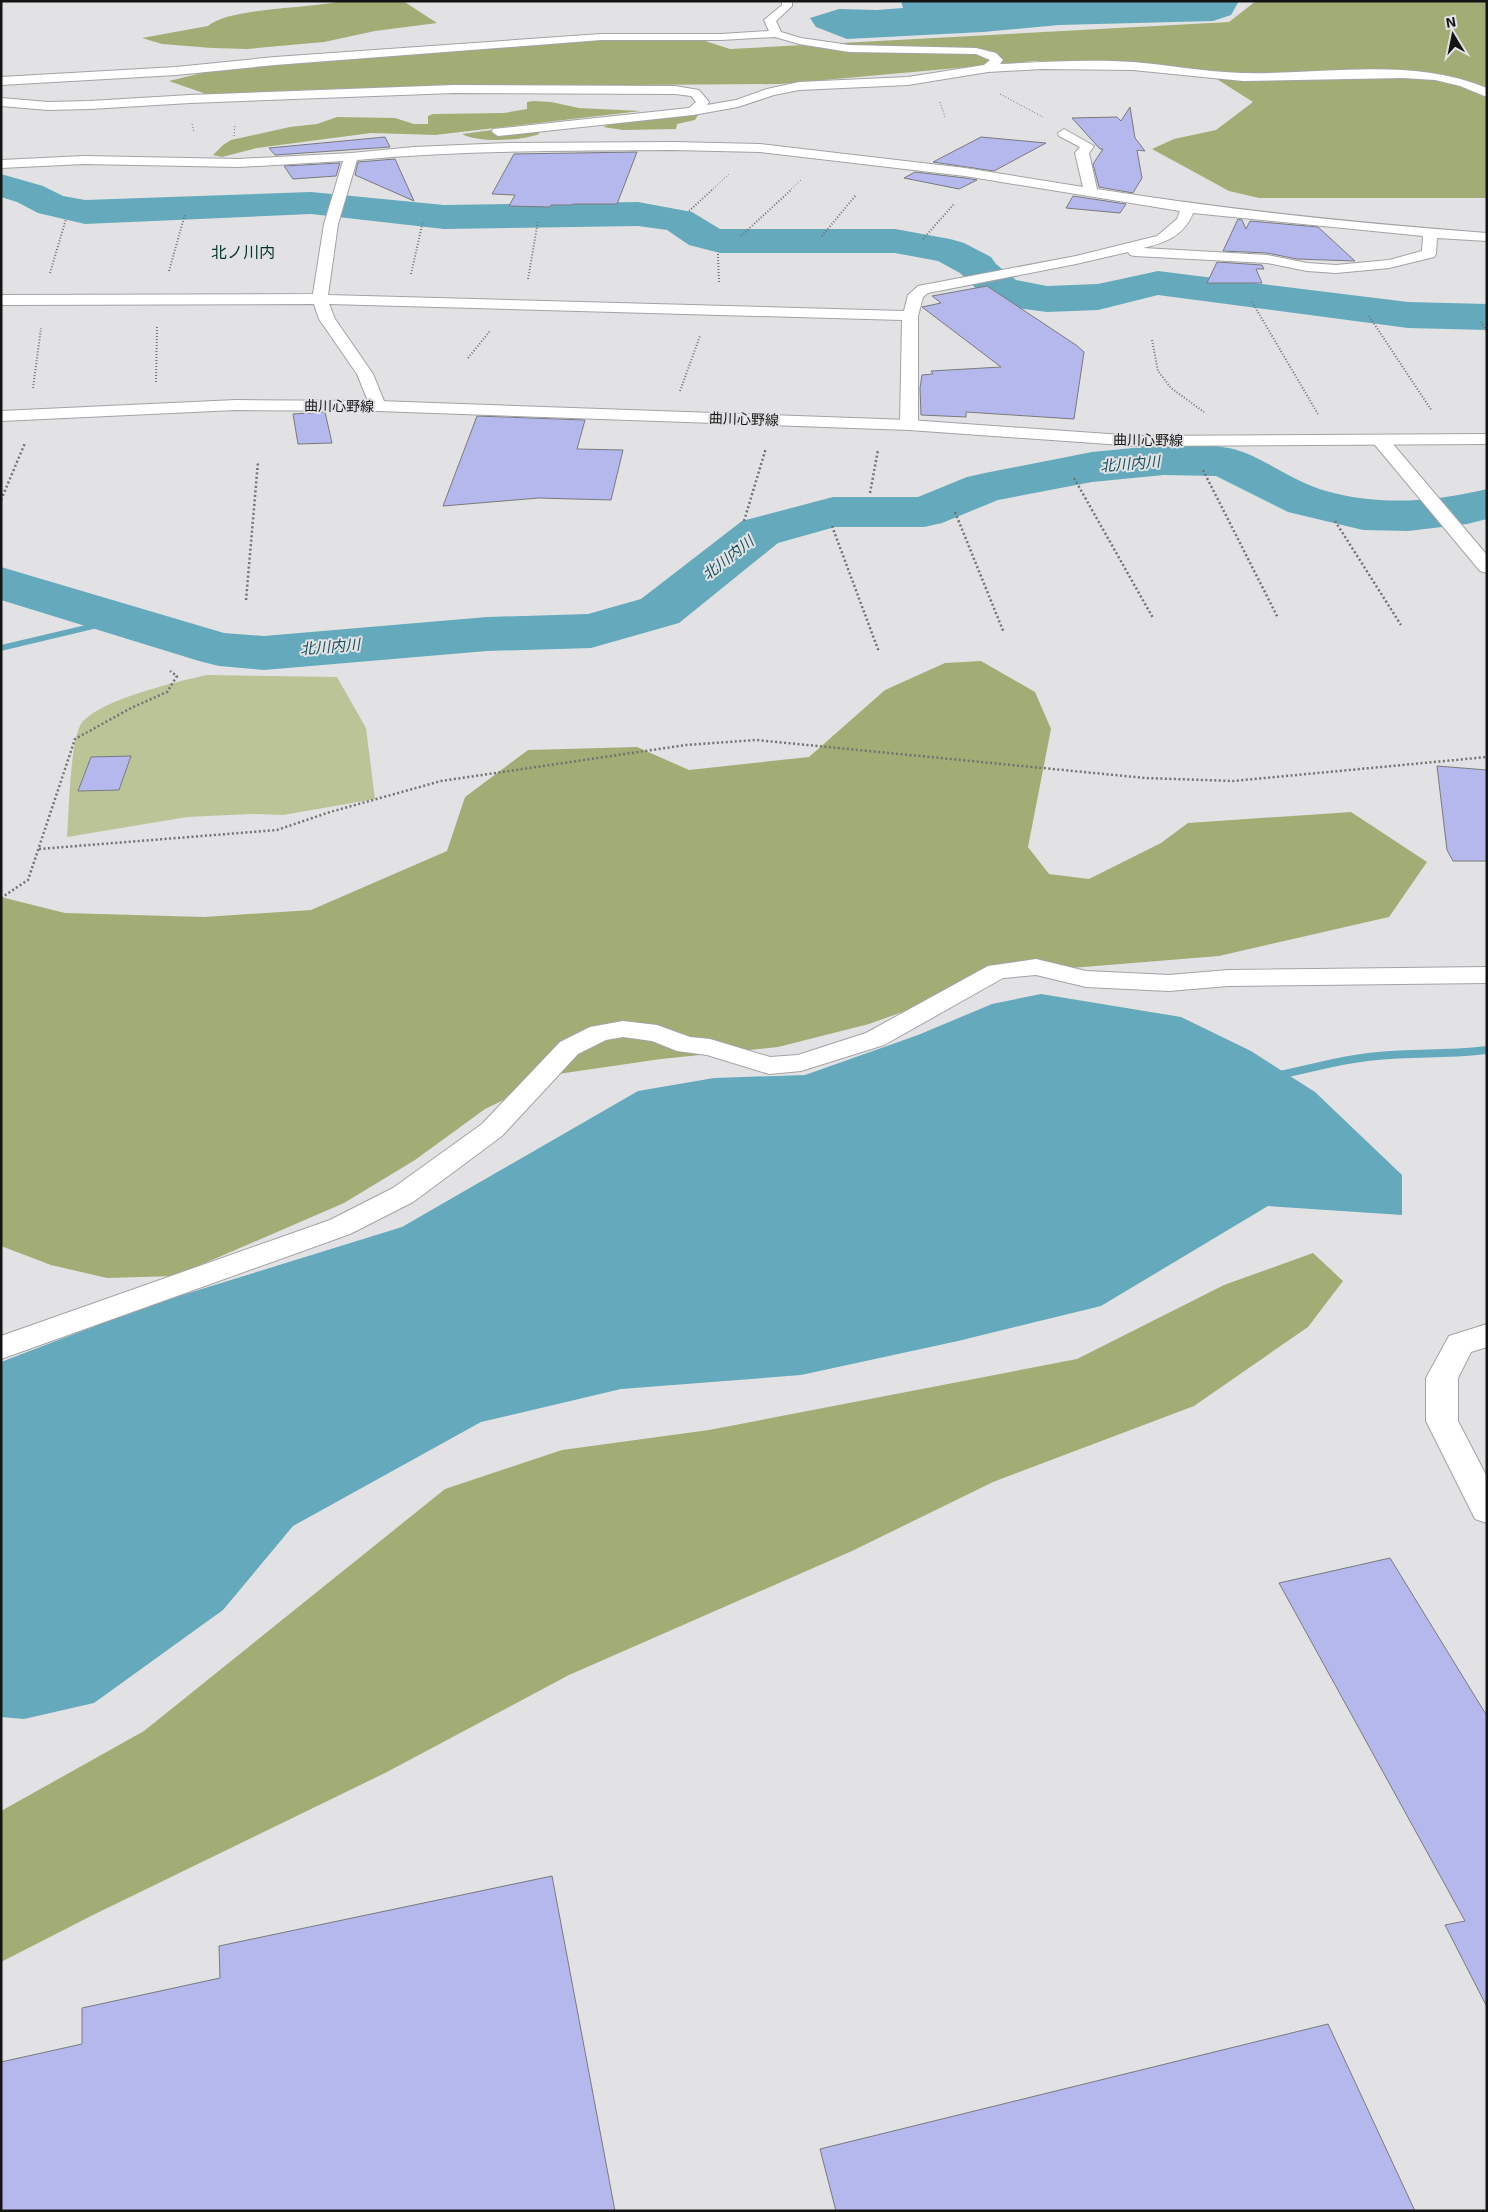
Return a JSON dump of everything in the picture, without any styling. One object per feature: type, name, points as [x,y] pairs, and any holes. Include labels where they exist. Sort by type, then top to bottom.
[{"type":"street","points":[[776,34],[770,20],[787,6],[787,1]]},
{"type":"street","points":[[1,81],[176,72],[285,60],[601,37],[713,38],[776,34],[797,42],[863,49],[976,51],[992,55],[997,60],[988,68]]},
{"type":"street","points":[[482,134],[693,111],[738,103],[784,88],[908,81],[988,68],[1054,65],[1132,66],[1252,77],[1409,75],[1456,80],[1475,86],[1487,93]]},
{"type":"street","points":[[1,102],[48,106],[90,105],[190,99],[454,89],[675,90],[695,93],[703,102],[693,111]]},
{"type":"street","points":[[1064,133],[1087,146],[1082,153],[1091,191]]},
{"type":"street","points":[[351,157],[462,136]]},
{"type":"street","points":[[1,164],[84,160],[239,163],[351,157],[414,151],[508,147],[673,146],[760,148],[966,172],[1188,208],[1430,233],[1487,237]]},
{"type":"street","points":[[351,157],[331,224],[320,299],[327,319],[365,374],[378,406]]},
{"type":"street","points":[[909,424],[910,316],[916,295],[923,288],[1116,251],[1162,239],[1182,221],[1188,208]]},
{"type":"street","points":[[1116,251],[1267,259],[1307,267],[1336,269],[1389,264],[1429,254],[1430,233]]},
{"type":"street","points":[[1,300],[320,299],[910,316]]},
{"type":"street","name":"曲川心野線","points":[[1,416],[236,405],[378,406],[909,424],[1017,434],[1137,440],[1381,441],[1487,439]]},
{"type":"street","points":[[1381,441],[1487,567]]},
{"type":"street","points":[[1,1348],[340,1227],[403,1195],[492,1130],[569,1048],[599,1033],[623,1029],[657,1033],[686,1045],[710,1047],[769,1066],[801,1063],[875,1039],[998,971],[1036,967],[1086,979],[1169,983],[1228,978],[1487,976]]},
{"type":"street","points":[[1487,1334],[1460,1344],[1442,1378],[1442,1421],[1487,1510]]},
{"type":"path","points":[[996,92],[1044,118]]},
{"type":"path","points":[[940,102],[944,116]]},
{"type":"path","points":[[689,211],[734,170]]},
{"type":"path","points":[[741,236],[803,178]]},
{"type":"path","points":[[822,236],[856,195]]},
{"type":"path","points":[[923,239],[954,204]]},
{"type":"path","points":[[168,275],[185,214]]},
{"type":"path","points":[[49,274],[66,219]]},
{"type":"path","points":[[410,277],[423,221]]},
{"type":"path","points":[[528,279],[538,221]]},
{"type":"path","points":[[718,254],[719,288]]},
{"type":"path","points":[[1252,302],[1319,416]]},
{"type":"path","points":[[1369,316],[1434,414]]},
{"type":"path","points":[[1481,322],[1487,331]]},
{"type":"path","points":[[33,388],[42,323]]},
{"type":"path","points":[[156,323],[156,390]]},
{"type":"path","points":[[468,358],[491,330]]},
{"type":"path","points":[[678,397],[701,334]]},
{"type":"path","points":[[1152,340],[1158,372],[1171,388],[1207,414]]},
{"type":"path","points":[[1,500],[26,439]]},
{"type":"path","points":[[870,493],[880,442]]},
{"type":"path","points":[[744,522],[766,448]]},
{"type":"path","points":[[246,600],[258,462]]},
{"type":"path","points":[[1203,470],[1278,618]]},
{"type":"path","points":[[1074,478],[1154,618]]},
{"type":"path","points":[[955,512],[1004,633]]},
{"type":"path","points":[[1335,520],[1400,625]]},
{"type":"path","points":[[832,526],[879,652]]},
{"type":"path","points":[[1,898],[28,880],[74,739],[131,708],[167,692],[177,676],[170,671]]},
{"type":"path","points":[[39,850],[194,835],[277,830],[330,812],[441,781],[686,745],[756,740],[1145,778],[1232,780],[1487,757]]},
{"type":"green space","points":[[341,1],[403,1],[437,23],[375,31],[324,42],[247,49],[162,44],[142,38],[208,26],[234,15]]},
{"type":"green space","points":[[1256,1],[1487,1],[1487,198],[1259,198],[1229,191],[1152,149],[1174,139],[1216,130],[1253,102],[1212,76],[1035,61],[780,84],[504,86],[206,94],[169,81],[235,65],[378,54],[555,44],[605,38],[699,39],[730,49],[1229,22]]},
{"type":"green space","points":[[527,102],[551,102],[579,108],[641,111],[435,135],[371,133],[257,148],[222,157],[213,155],[231,140],[290,127],[317,124],[337,117],[395,118],[414,124],[428,124],[428,116],[433,114],[504,113],[527,109]]},
{"type":"green space","points":[[692,113],[698,115],[695,120],[677,124],[676,129],[623,130],[603,127],[617,121]]},
{"type":"green space","points":[[515,127],[539,130],[539,134],[522,138],[489,140],[462,134]]},
{"type":"green space","points":[[981,661],[1035,692],[1051,729],[1028,847],[1049,874],[1089,879],[1161,843],[1188,823],[1351,812],[1427,862],[1389,917],[1219,956],[1011,973],[869,1024],[778,1047],[661,1059],[558,1074],[485,1109],[415,1160],[344,1203],[175,1276],[107,1278],[51,1265],[1,1246],[1,897],[65,913],[204,917],[311,910],[447,851],[465,797],[528,750],[637,747],[689,770],[809,757],[885,690],[945,663]]},
{"type":"green space","points":[[207,675],[337,677],[366,728],[375,799],[283,815],[251,814],[187,817],[67,837],[72,763],[80,726],[88,717],[101,708],[119,700],[158,687]]},
{"type":"green space","points":[[1313,1253],[1343,1281],[1308,1327],[1194,1406],[993,1482],[852,1551],[569,1675],[385,1773],[95,1914],[1,1962],[1,1811],[144,1731],[445,1489],[562,1450],[709,1430],[1077,1359],[1224,1285]]},
{"type":"water","points":[[901,1],[1239,1],[1231,15],[1213,21],[1059,25],[983,32],[847,39],[816,27],[810,18],[839,9],[877,10],[903,8]]},
{"type":"water","points":[[1041,994],[1181,1017],[1251,1051],[1315,1092],[1402,1175],[1402,1215],[1268,1206],[1101,1306],[958,1341],[801,1375],[621,1389],[481,1422],[293,1526],[223,1610],[94,1703],[24,1719],[1,1717],[1,1362],[150,1305],[402,1227],[638,1091],[714,1078],[805,1075],[918,1035],[992,1004]]},
{"type":"building","points":[[1130,107],[1135,138],[1145,151],[1137,150],[1142,178],[1133,193],[1099,187],[1093,164],[1103,149],[1100,149],[1072,118],[1117,117],[1121,121]]},
{"type":"building","points":[[385,137],[390,147],[275,155],[269,148]]},
{"type":"building","points":[[981,137],[1046,143],[994,171],[933,162]]},
{"type":"building","points":[[637,152],[617,204],[573,204],[551,205],[550,207],[509,206],[515,195],[492,194],[514,154]]},
{"type":"building","points":[[395,159],[414,201],[355,175],[358,162]]},
{"type":"building","points":[[340,163],[336,176],[293,179],[284,166]]},
{"type":"building","points":[[915,172],[977,180],[959,189],[904,178]]},
{"type":"building","points":[[1073,196],[1126,204],[1120,213],[1066,208]]},
{"type":"building","points":[[1238,219],[1242,220],[1246,229],[1250,221],[1318,227],[1355,261],[1297,259],[1267,253],[1223,251]]},
{"type":"building","points":[[1217,262],[1262,265],[1264,269],[1256,269],[1262,283],[1207,283]]},
{"type":"building","points":[[987,286],[1084,352],[1074,419],[966,412],[966,417],[921,415],[920,388],[922,375],[933,374],[931,371],[1001,367],[922,307],[941,303],[932,296]]},
{"type":"building","points":[[325,412],[332,443],[298,444],[293,414]]},
{"type":"building","points":[[477,416],[585,420],[577,449],[623,450],[611,500],[539,498],[443,506]]},
{"type":"building","points":[[131,756],[119,790],[78,791],[91,757]]},
{"type":"building","points":[[1437,766],[1487,770],[1487,861],[1453,861],[1447,850]]},
{"type":"building","points":[[1390,1558],[1487,1716],[1487,2007],[1445,1925],[1465,1921],[1279,1583]]},
{"type":"building","points":[[552,1876],[615,2211],[1,2211],[1,2062],[82,2044],[82,2008],[220,1978],[219,1946]]},
{"type":"building","points":[[1328,2024],[1415,2211],[836,2211],[820,2149]]},
{"type":"waterway","points":[[1,185],[30,194],[51,205],[85,212],[311,203],[354,206],[403,214],[444,217],[638,214],[678,220],[703,237],[720,241],[895,241],[950,251],[977,266],[978,270],[1001,289],[1017,295],[1047,299],[1098,297],[1158,283],[1408,315],[1487,317]]},
{"type":"waterway","name":"北川内川","points":[[1,583],[219,649],[264,653],[487,634],[591,631],[660,611],[760,532],[833,512],[924,512],[985,488],[1092,467],[1164,460],[1225,462],[1306,501],[1363,515],[1408,516],[1467,509],[1487,504]]},
{"type":"waterway","points":[[1,648],[124,619]]},
{"type":"waterway","points":[[1271,1077],[1367,1057],[1430,1052],[1464,1053],[1487,1050]]},
{"type":"district","name":"北ノ川内","points":[[243,252]]}]
